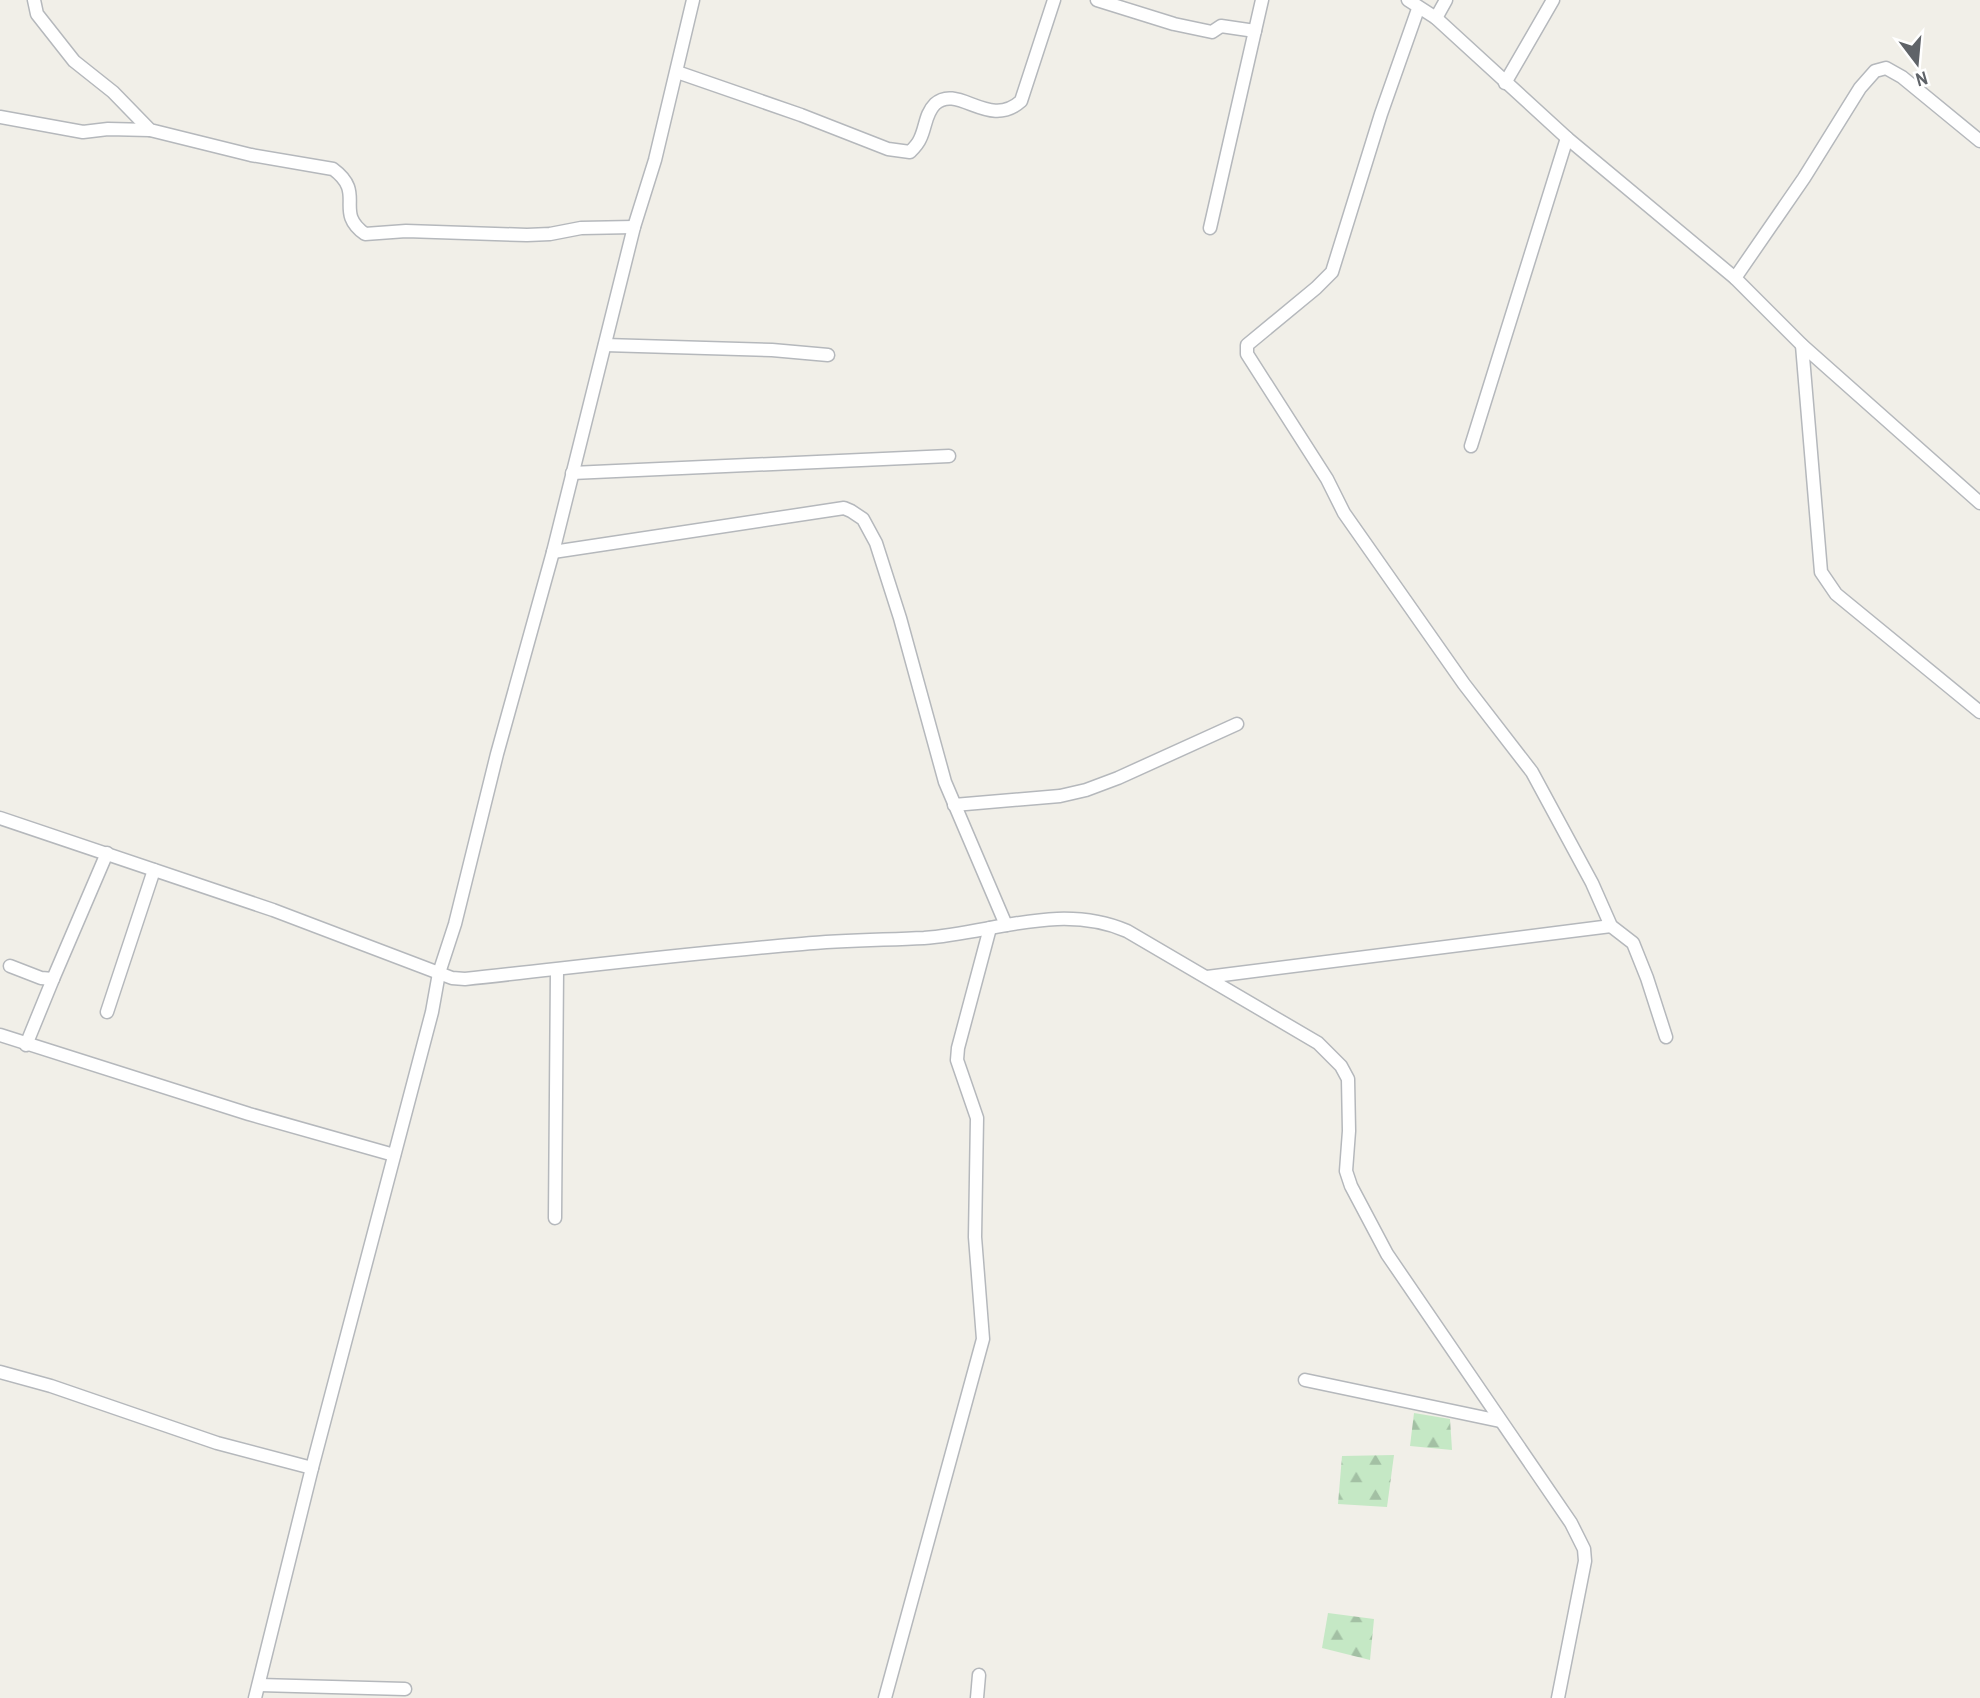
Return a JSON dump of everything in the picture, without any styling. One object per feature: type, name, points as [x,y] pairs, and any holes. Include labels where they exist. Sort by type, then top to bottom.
[{"type":"street","points":[[34,0],[37,14],[74,61],[113,92],[150,130]]},
{"type":"street","points":[[405,1689],[257,1692],[312,1468],[432,1012],[439,973],[455,924],[497,754],[553,552],[634,227],[655,160],[693,0]]},
{"type":"street","points":[[677,72],[801,115],[888,149],[910,152],[920,141],[928,114],[936,103],[951,97],[996,112],[1011,111],[1021,102],[1054,0]]},
{"type":"street","points":[[1097,0],[1174,24],[1212,32],[1221,26],[1255,31]]},
{"type":"street","points":[[1210,228],[1262,0]]},
{"type":"street","points":[[1436,18],[1446,0]]},
{"type":"street","points":[[1505,83],[1553,0]]},
{"type":"street","points":[[1666,1037],[1633,943],[1611,926],[1592,883],[1531,772],[1464,684],[1344,513],[1328,479],[1247,354],[1247,345],[1332,272],[1413,4],[1436,18],[1567,138],[1735,278],[1802,345],[1980,503]]},
{"type":"street","points":[[1735,278],[1804,178],[1860,88],[1875,71],[1886,68],[1902,77],[1980,141]]},
{"type":"street","points":[[0,117],[83,132],[119,128],[150,130],[250,155],[333,169],[350,187],[349,214],[355,227],[365,234],[418,231],[527,235],[581,228],[634,227]]},
{"type":"street","points":[[1471,446],[1567,138]]},
{"type":"street","points":[[605,345],[772,349],[828,355]]},
{"type":"street","points":[[1802,345],[1821,572],[1836,594],[1980,712]]},
{"type":"street","points":[[572,473],[949,456]]},
{"type":"street","points":[[553,552],[844,509],[863,519],[876,543],[900,618],[945,782],[1006,925]]},
{"type":"street","points":[[954,805],[1060,796],[1086,790],[1237,724]]},
{"type":"street","points":[[0,818],[273,910],[452,978],[557,970],[803,943],[926,938],[1057,918],[1090,918],[1128,931],[1318,1043],[1345,1072],[1349,1099],[1346,1171],[1350,1186],[1387,1254],[1571,1523],[1584,1549],[1585,1560],[1558,1698]]},
{"type":"street","points":[[26,1045],[107,853]]},
{"type":"street","points":[[107,1012],[154,870]]},
{"type":"street","points":[[1207,977],[1611,926]]},
{"type":"street","points":[[885,1698],[983,1339],[975,1237],[977,1118],[957,1060],[990,928]]},
{"type":"street","points":[[10,966],[41,978],[53,979]]},
{"type":"street","points":[[555,1218],[557,970]]},
{"type":"street","points":[[0,1035],[250,1114],[394,1155]]},
{"type":"street","points":[[0,1373],[51,1386],[218,1443],[312,1468]]},
{"type":"street","points":[[1305,1380],[1500,1421]]},
{"type":"street","points":[[977,1698],[979,1675]]},
{"type":"green space","points":[[1414,1413],[1450,1419],[1452,1450],[1410,1446]]},
{"type":"green space","points":[[1394,1455],[1387,1507],[1338,1504],[1342,1456]]},
{"type":"green space","points":[[1328,1613],[1374,1619],[1370,1660],[1322,1648]]}]
